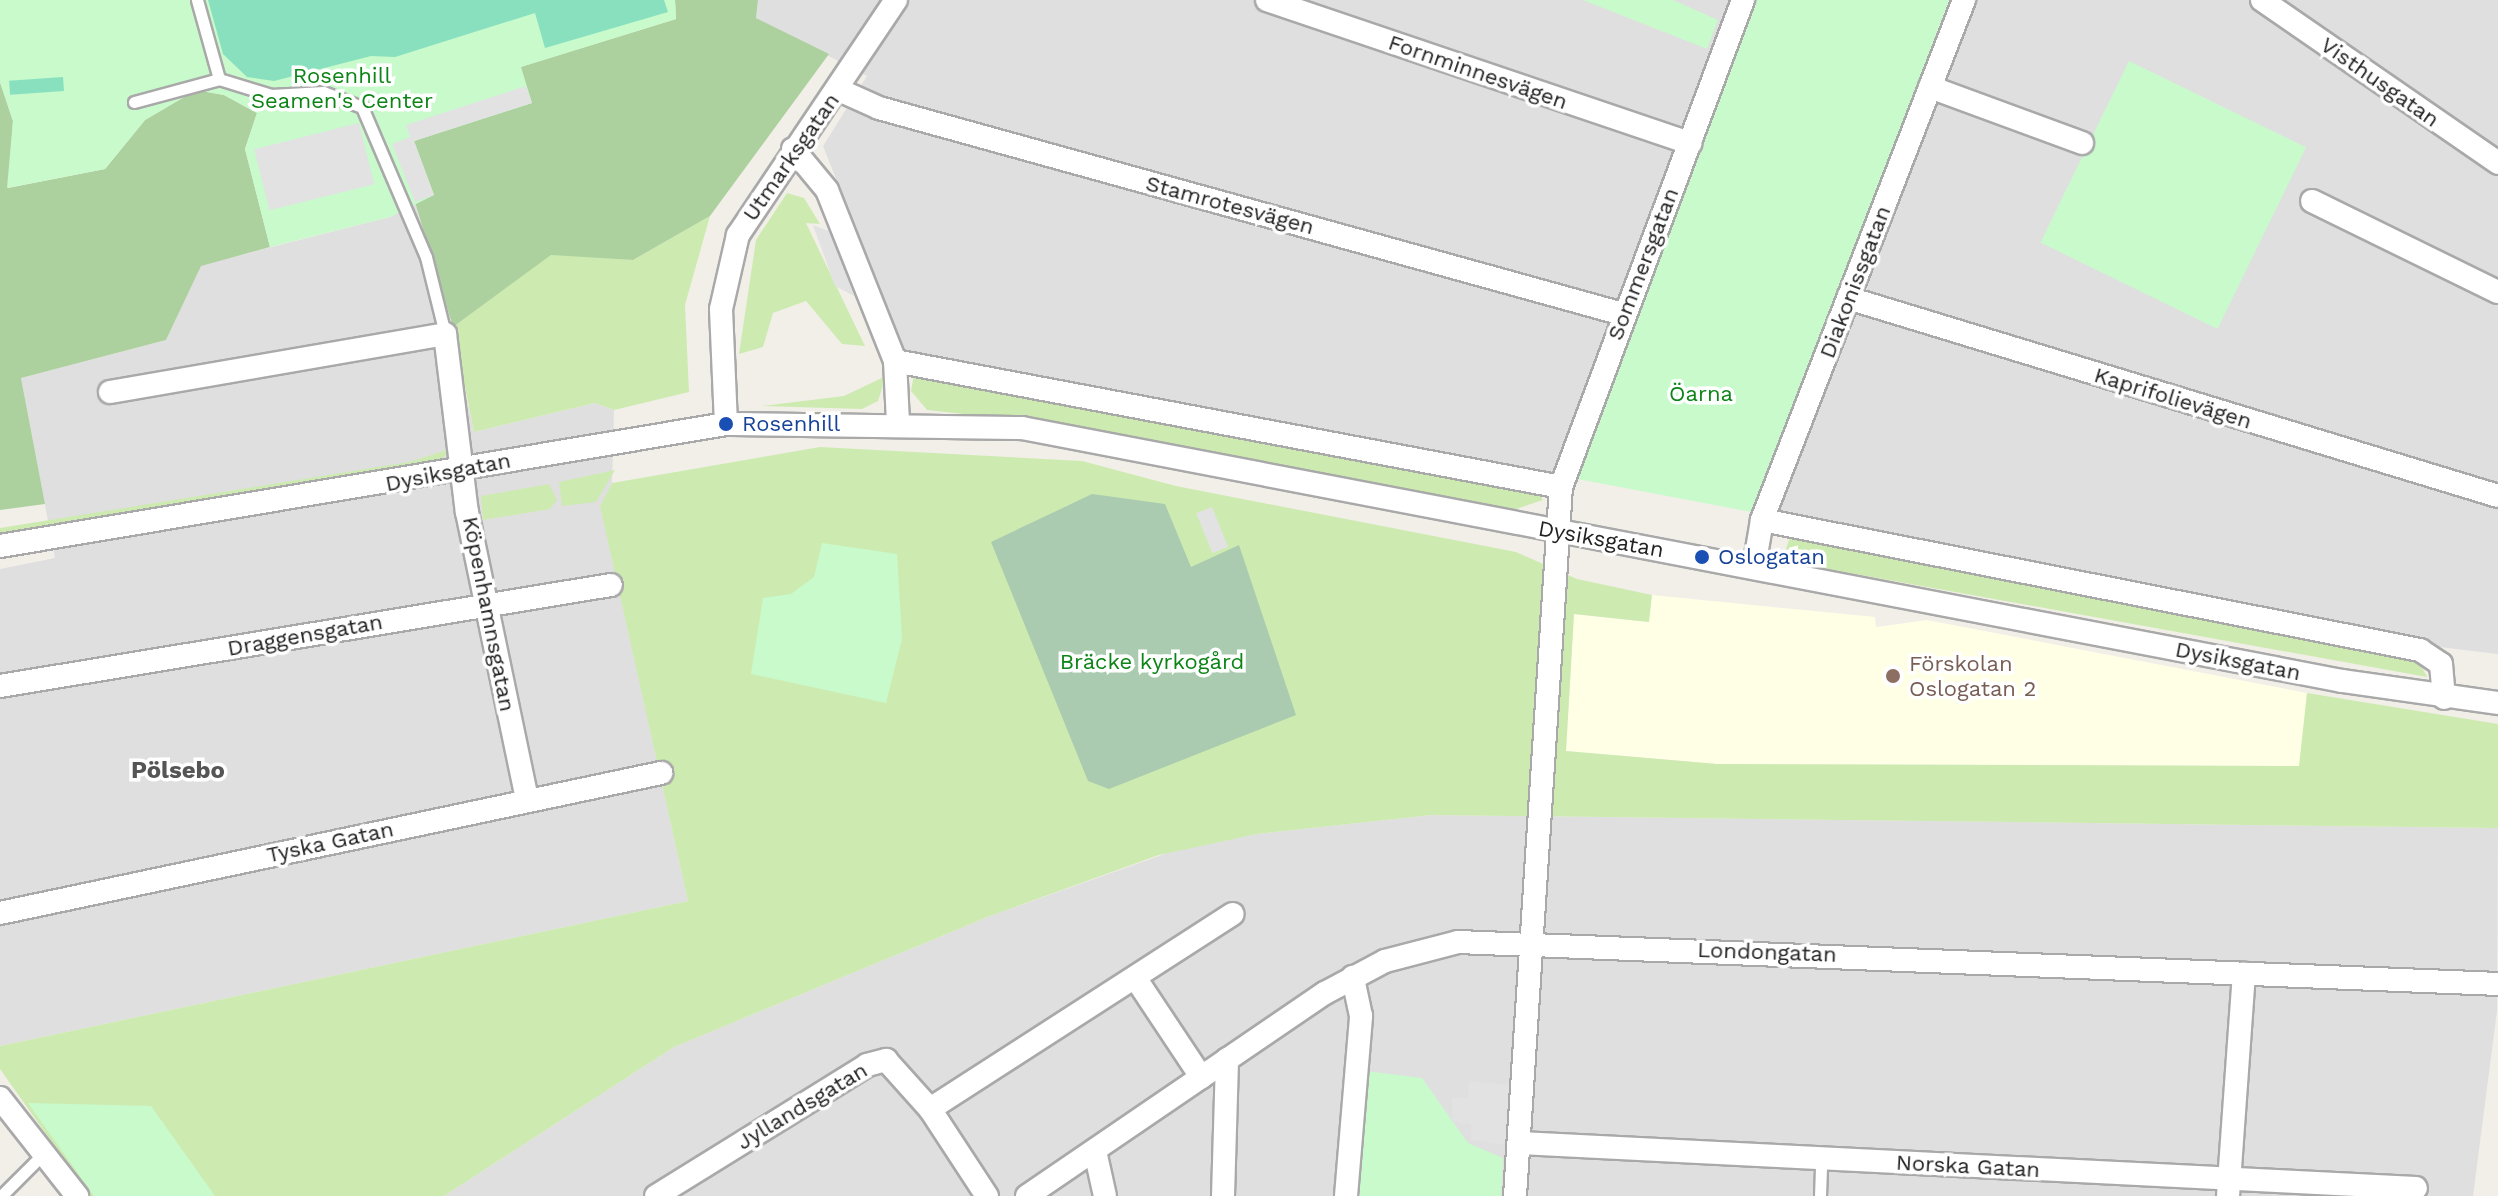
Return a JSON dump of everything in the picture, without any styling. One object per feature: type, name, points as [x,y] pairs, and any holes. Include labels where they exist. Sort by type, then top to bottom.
[{"type":"street","name":"Utmarksgatan","points":[[726,424],[720,342],[728,269],[748,213],[839,90],[896,0]]},
{"type":"street","name":"Fornminnesvägen","points":[[1267,0],[1690,143]]},
{"type":"street","name":"Sommersgatan","points":[[1561,531],[1561,487],[1623,314],[1743,0]]},
{"type":"street","name":"Diakonissgatan","points":[[1754,567],[1762,520],[1964,0]]},
{"type":"street","name":"Visthusgatan","points":[[2262,0],[2498,163]]},
{"type":"street","points":[[1930,87],[2082,143]]},
{"type":"street","name":"Stamrotesvägen","points":[[839,90],[879,108],[1623,314]]},
{"type":"street","points":[[793,149],[827,190],[895,361],[898,422]]},
{"type":"street","points":[[2312,201],[2498,292]]},
{"type":"street","name":"Kaprifolievägen","points":[[1848,298],[2498,496]]},
{"type":"street","points":[[110,392],[445,334]]},
{"type":"street","name":"Köpenhamnsgatan","points":[[445,334],[485,605],[527,798]]},
{"type":"street","name":"Dysiksgatan","points":[[895,361],[1561,487]]},
{"type":"street","name":"Dysiksgatan","points":[[0,546],[726,424],[898,422],[1022,428],[2444,698],[2498,703]]},
{"type":"street","name":"Dysiksgatan","points":[[1762,520],[2420,650],[2441,664],[2444,698]]},
{"type":"street","points":[[1515,1196],[1520,1143],[1516,1116],[1532,942],[1561,531]]},
{"type":"street","name":"Draggensgatan","points":[[0,686],[611,585]]},
{"type":"street","name":"Tyska Gatan","points":[[0,913],[527,798],[661,773]]},
{"type":"street","points":[[930,1109],[1233,914]]},
{"type":"street","name":"Londongatan","points":[[1027,1196],[1353,977],[1425,948],[1532,942],[2498,984]]},
{"type":"street","points":[[2228,1187],[2244,974]]},
{"type":"street","points":[[1346,1196],[1361,1016],[1353,977]]},
{"type":"street","points":[[1136,979],[1201,1077]]},
{"type":"street","points":[[1223,1196],[1227,1059]]},
{"type":"street","name":"Jyllandsgatan","points":[[656,1196],[877,1060],[893,1063],[930,1109],[987,1196]]},
{"type":"street","points":[[0,1098],[77,1196]]},
{"type":"street","name":"Norska Gatan","points":[[1520,1143],[1821,1158],[2228,1187],[2416,1188]]},
{"type":"street","points":[[1095,1151],[1105,1196]]},
{"type":"lane","points":[[134,102],[219,79],[197,0]]},
{"type":"lane","name":"Köpenhamnsgatan","points":[[219,79],[271,95],[323,92],[362,107],[426,257],[445,334]]},
{"type":"lane","points":[[1,1196],[44,1153]]},
{"type":"lane","points":[[1820,1196],[1821,1158]]},
{"type":"shaded area","points":[[758,0],[1736,0],[1551,476],[967,372],[904,350],[823,146],[867,76],[756,18]]},
{"type":"shaded area","points":[[1958,0],[2498,0],[2498,654],[2237,623],[1762,529]]},
{"type":"shaded area","points":[[526,86],[532,103],[414,141],[434,195],[415,202],[392,144],[410,137],[406,125]]},
{"type":"shaded area","points":[[359,123],[374,184],[269,210],[254,149]]},
{"type":"shaded area","points":[[415,202],[437,258],[474,432],[595,403],[614,410],[612,483],[601,506],[688,901],[0,1046],[0,569],[55,558],[21,378],[166,340],[201,265],[390,217]]},
{"type":"shaded area","points":[[813,225],[831,232],[854,296],[835,286]]},
{"type":"shaded area","points":[[1212,507],[1228,547],[1212,553],[1196,513]]},
{"type":"shaded area","name":"Förskolan Oslogatan 2","points":[[1652,595],[1875,617],[1876,627],[1927,620],[2307,693],[2300,766],[1717,764],[1566,751],[1574,614],[1648,622]]},
{"type":"shaded area","points":[[1432,815],[2498,828],[2497,1011],[2473,1196],[444,1196],[674,1047],[990,916],[1173,851],[1257,834]]},
{"type":"shaded area","points":[[1469,1081],[1513,1085],[1510,1145],[1471,1140],[1471,1124],[1452,1122],[1452,1097],[1468,1099]]},
{"type":"green space","name":"Rosenhill Seamen's Center","points":[[0,0],[675,0],[676,19],[521,67],[532,103],[414,141],[434,195],[390,217],[270,247],[245,149],[257,113],[224,95],[196,90],[145,120],[105,169],[7,188],[13,121],[0,82]]},
{"type":"green space","points":[[208,0],[664,0],[668,12],[545,48],[535,13],[395,57],[371,56],[274,81],[247,77],[223,54]]},
{"type":"green space","points":[[675,0],[758,0],[756,18],[829,54],[710,216],[633,260],[551,255],[453,327],[415,202],[433,195],[413,141],[531,103],[520,67],[676,19]]},
{"type":"green space","points":[[1583,0],[1673,0],[1718,20],[1707,49]]},
{"type":"green space","name":"Öarna","points":[[1754,0],[1949,0],[1757,513],[1567,477]]},
{"type":"green space","points":[[2129,61],[2306,147],[2218,329],[2040,243]]},
{"type":"green space","points":[[63,77],[64,91],[10,95],[9,81]]},
{"type":"green space","points":[[0,82],[13,121],[8,188],[105,169],[145,120],[196,90],[224,95],[257,113],[245,149],[270,247],[201,266],[166,340],[21,378],[45,504],[0,510]]},
{"type":"green space","points":[[787,193],[804,198],[820,224],[806,223],[865,346],[842,344],[806,301],[773,313],[763,347],[739,354],[756,240]]},
{"type":"green space","points":[[710,216],[685,305],[689,392],[614,410],[595,403],[474,432],[453,327],[551,254],[633,260]]},
{"type":"green space","points":[[914,374],[1538,491],[1543,500],[1513,510],[1090,428],[927,410],[911,391]]},
{"type":"green space","points":[[886,376],[878,401],[862,409],[762,406],[844,396]]},
{"type":"green space","points":[[820,447],[1082,461],[1176,486],[1516,552],[1577,579],[1652,595],[1649,622],[1574,614],[1566,751],[1717,764],[2299,766],[2307,693],[2498,724],[2498,828],[1432,815],[1257,834],[1159,855],[990,916],[674,1047],[444,1196],[90,1196],[0,1069],[0,1046],[688,901],[600,506],[612,483]]},
{"type":"green space","points":[[453,448],[437,463],[0,536],[0,528],[409,462]]},
{"type":"green space","points":[[615,470],[596,502],[562,506],[559,482]]},
{"type":"green space","points":[[549,484],[557,500],[550,509],[483,520],[481,496]]},
{"type":"green space","name":"Bräcke kyrkogård","points":[[1092,494],[1165,504],[1191,567],[1239,545],[1296,715],[1109,789],[1088,781],[991,542]]},
{"type":"green space","points":[[1790,537],[2418,660],[2427,677],[1800,564],[1785,552]]},
{"type":"green space","points":[[822,543],[897,554],[902,639],[886,703],[751,674],[763,598],[791,594],[814,577]]},
{"type":"green space","points":[[1366,1071],[1422,1078],[1468,1143],[1503,1158],[1501,1196],[1358,1196]]},
{"type":"green space","points":[[28,1103],[151,1106],[215,1196],[94,1196]]},
{"type":"place","name":"Rosenhill","points":[[726,424]]},
{"type":"place","name":"Oslogatan","points":[[1702,557]]},
{"type":"place","name":"Förskolan Oslogatan 2","points":[[1893,676]]},
{"type":"district","name":"Pölsebo","points":[[178,771]]}]
